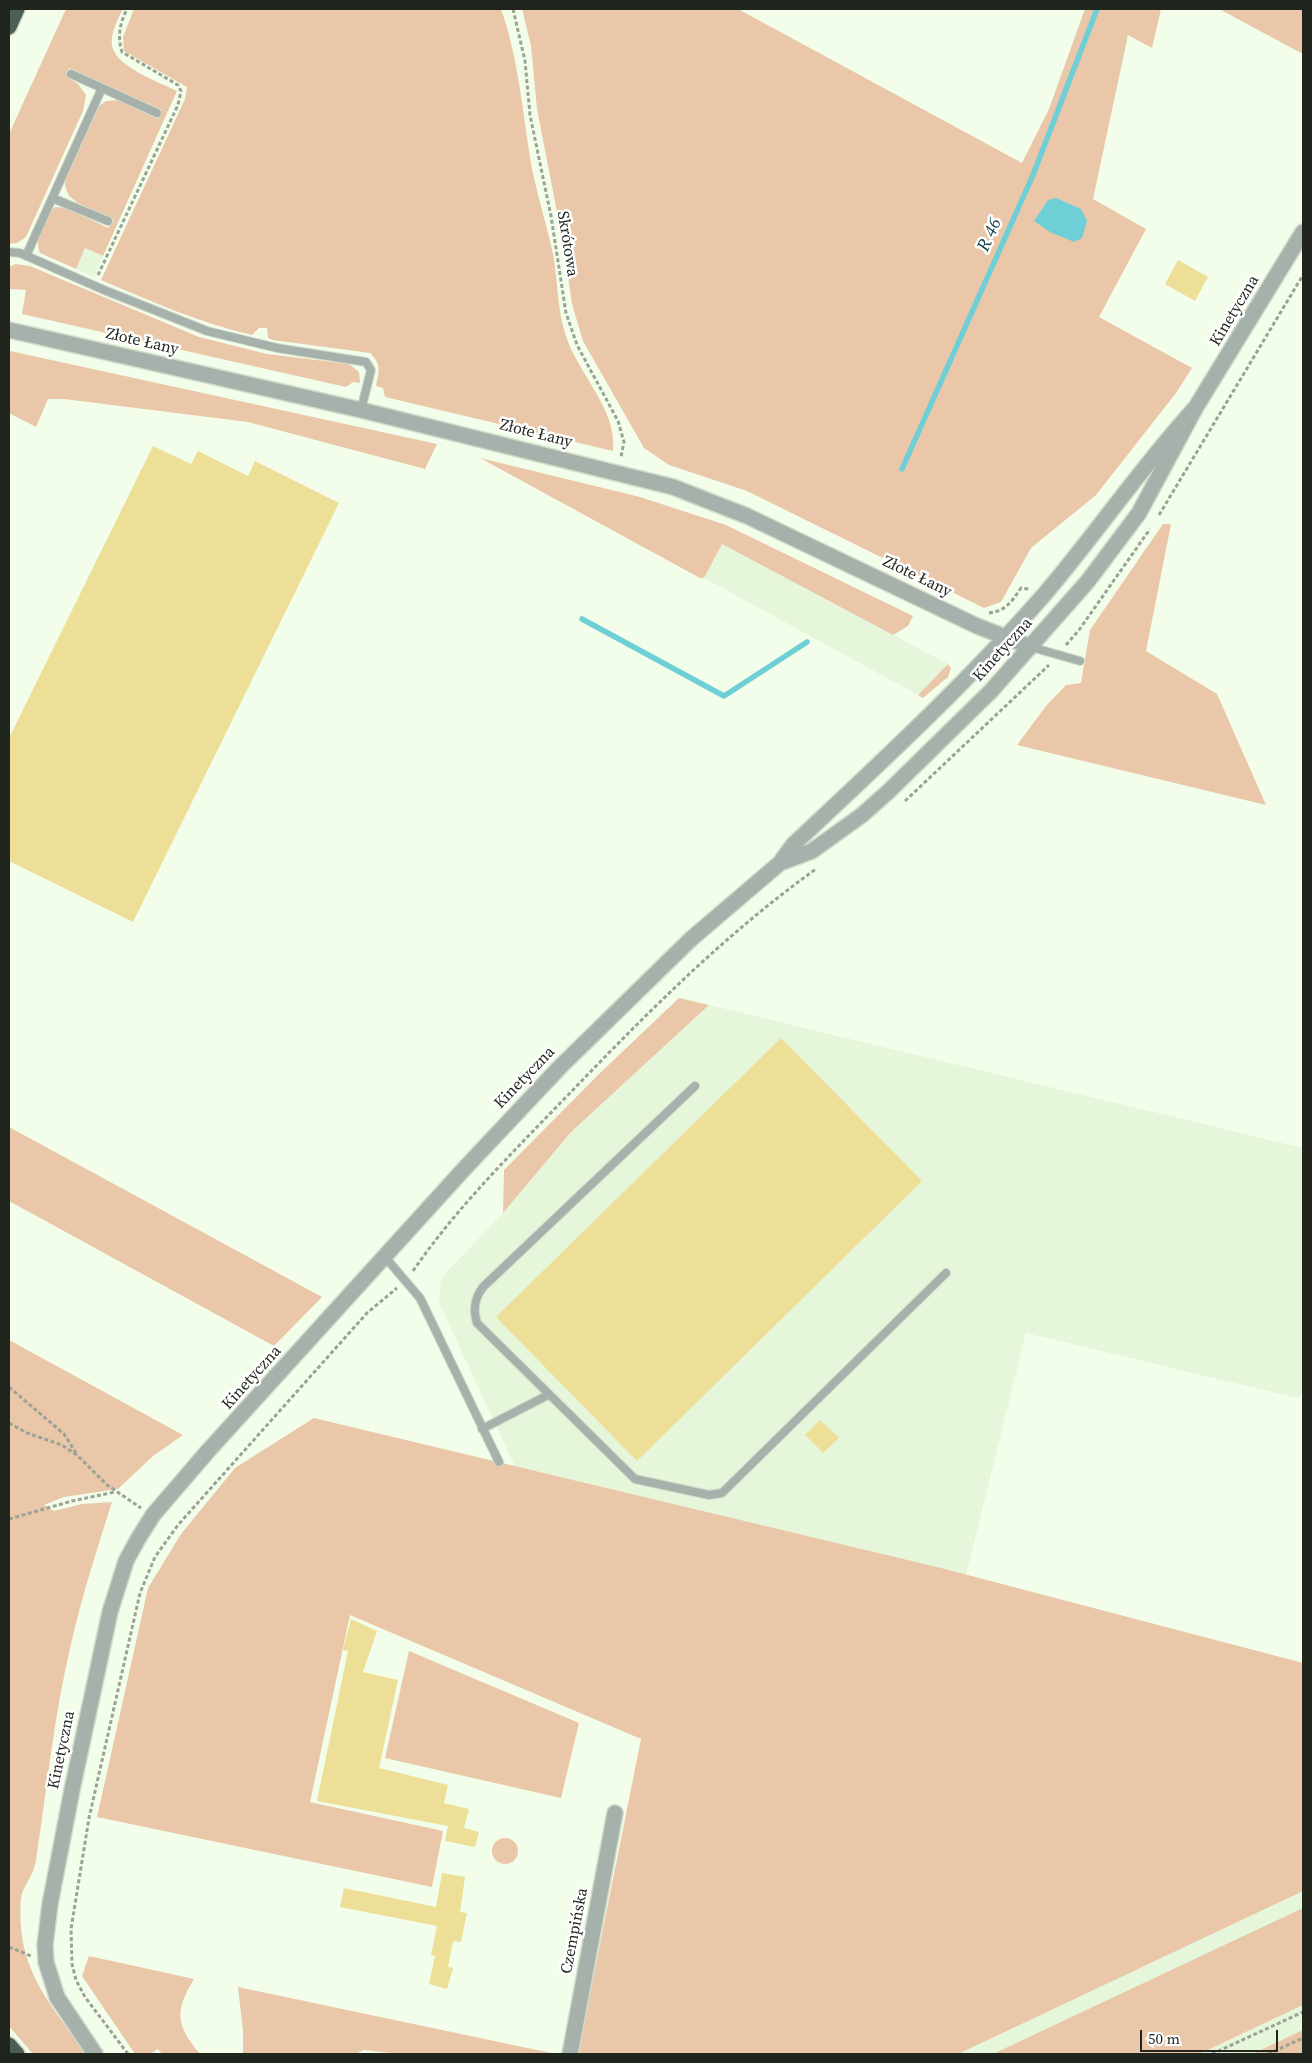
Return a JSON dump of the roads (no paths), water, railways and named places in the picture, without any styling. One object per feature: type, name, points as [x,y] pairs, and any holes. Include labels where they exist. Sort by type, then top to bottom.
[{"type":"highway","points":[[9,27],[17,9]]},
{"type":"highway","points":[[9,2044],[17,2054]]},
{"type":"street","name":"Kinetyczna","points":[[780,863],[812,851],[862,815],[963,720],[1030,647],[1112,552],[1139,513],[1196,407],[1303,232]]},
{"type":"street","name":"Złote Łany","points":[[9,330],[361,410],[673,487],[747,516],[1004,637],[1030,647]]},
{"type":"street","name":"Kinetyczna","points":[[95,2054],[57,1997],[46,1962],[46,1937],[72,1790],[110,1612],[126,1561],[154,1515],[208,1451],[560,1066],[692,939],[780,863],[793,845],[942,704],[1088,541],[1163,443],[1196,407]]},
{"type":"street","name":"Czempińska","points":[[570,2054],[615,1813]]},
{"type":"lane","points":[[71,74],[157,113]]},
{"type":"lane","points":[[26,256],[102,88]]},
{"type":"lane","points":[[52,198],[108,221]]},
{"type":"lane","points":[[9,252],[26,256],[93,286],[207,331],[276,348],[366,362],[371,370],[361,410]]},
{"type":"lane","points":[[1030,647],[1080,662]]},
{"type":"lane","points":[[694,1086],[478,1293],[474,1308],[477,1323],[635,1479],[717,1495],[722,1493],[946,1273]]},
{"type":"lane","points":[[385,1257],[405,1278],[420,1298],[499,1462]]},
{"type":"lane","points":[[482,1429],[548,1395]]},
{"type":"water","points":[[1056,198],[1081,209],[1087,221],[1082,238],[1074,242],[1050,232],[1034,221],[1048,200]]},
{"type":"waterway","name":"R 46","points":[[902,469],[1033,175],[1097,9]]},
{"type":"waterway","points":[[582,619],[724,696],[807,642]]}]
